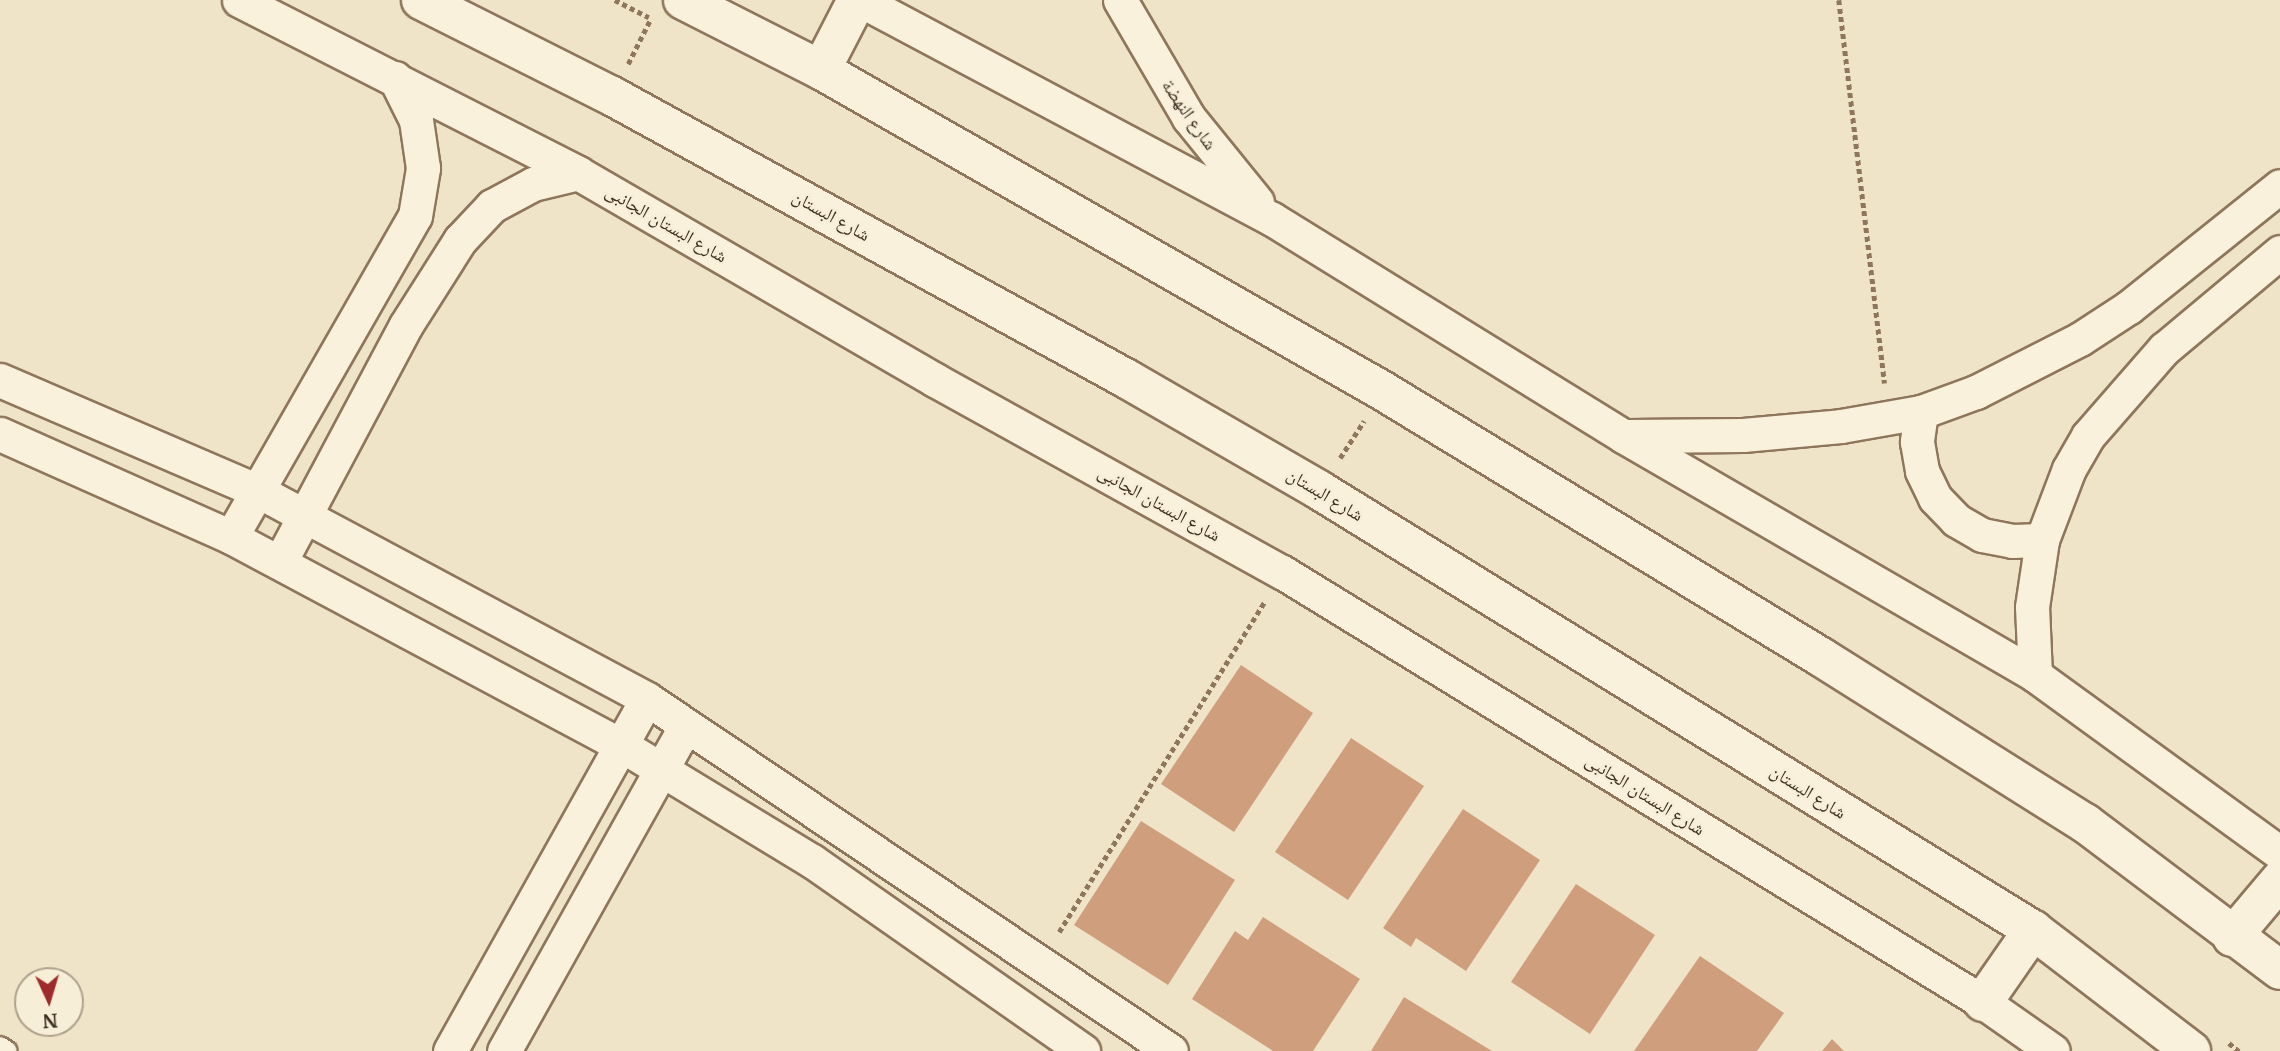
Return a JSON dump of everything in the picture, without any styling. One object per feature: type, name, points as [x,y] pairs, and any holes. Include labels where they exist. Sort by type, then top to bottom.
[{"type":"street","name":"شارع البستان الجانبى","points":[[239,0],[578,173],[935,380],[1282,572],[1983,1002],[2053,1051]]},
{"type":"street","name":"شارع البستان","points":[[421,0],[612,96],[1128,379],[1318,490],[2032,930],[2191,1051]]},
{"type":"street","points":[[821,70],[858,0],[1272,219],[1623,436],[2035,675],[2280,853]]},
{"type":"street","name":"شارع النهضة","points":[[1120,0],[1189,118],[1272,219]]},
{"type":"street","points":[[669,5],[821,70],[1383,391],[2085,823],[2232,937],[2280,970]]},
{"type":"street","points":[[231,537],[415,216],[423,168],[416,120],[395,78]]},
{"type":"street","points":[[280,562],[406,325],[460,240],[492,206],[533,184],[578,173]]},
{"type":"street","points":[[1623,436],[1767,434],[1905,415],[1976,392],[2080,339],[2129,307],[2280,186]]},
{"type":"street","points":[[2035,675],[2032,607],[2042,540],[2069,469],[2111,405],[2164,349],[2280,252]]},
{"type":"street","points":[[0,380],[257,491],[647,699],[1171,1051]]},
{"type":"street","points":[[1905,415],[1917,442],[1922,471],[1935,498],[1956,520],[1982,535],[2012,541],[2042,540]]},
{"type":"street","points":[[0,434],[231,537],[621,745],[659,772],[812,861],[1083,1051]]},
{"type":"street","points":[[450,1051],[647,699]]},
{"type":"street","points":[[504,1051],[686,725]]},
{"type":"street","points":[[2232,937],[2280,880]]},
{"type":"street","points":[[1983,1002],[2032,930]]},
{"type":"lane","points":[[0,1046],[8,1051]]},
{"type":"path","points":[[1839,0],[1905,415]]},
{"type":"path","points":[[612,96],[669,5]]},
{"type":"path","points":[[1318,490],[1383,391]]},
{"type":"path","points":[[1040,963],[1282,572]]},
{"type":"building","points":[[1241,665],[1313,713],[1234,832],[1161,784]]},
{"type":"building","points":[[1351,738],[1424,786],[1348,900],[1275,852]]},
{"type":"building","points":[[1463,809],[1540,860],[1466,971],[1416,938],[1411,947],[1383,928]]},
{"type":"building","points":[[1141,821],[1235,880],[1168,985],[1074,925]]},
{"type":"building","points":[[1576,884],[1655,935],[1590,1034],[1511,982]]},
{"type":"building","points":[[1263,917],[1360,979],[1313,1051],[1273,1051],[1192,999],[1235,931],[1248,940]]},
{"type":"building","points":[[1700,956],[1784,1013],[1757,1051],[1634,1051]]},
{"type":"building","points":[[1404,997],[1492,1051],[1371,1051]]},
{"type":"building","points":[[1832,1039],[1844,1051],[1822,1051]]}]
